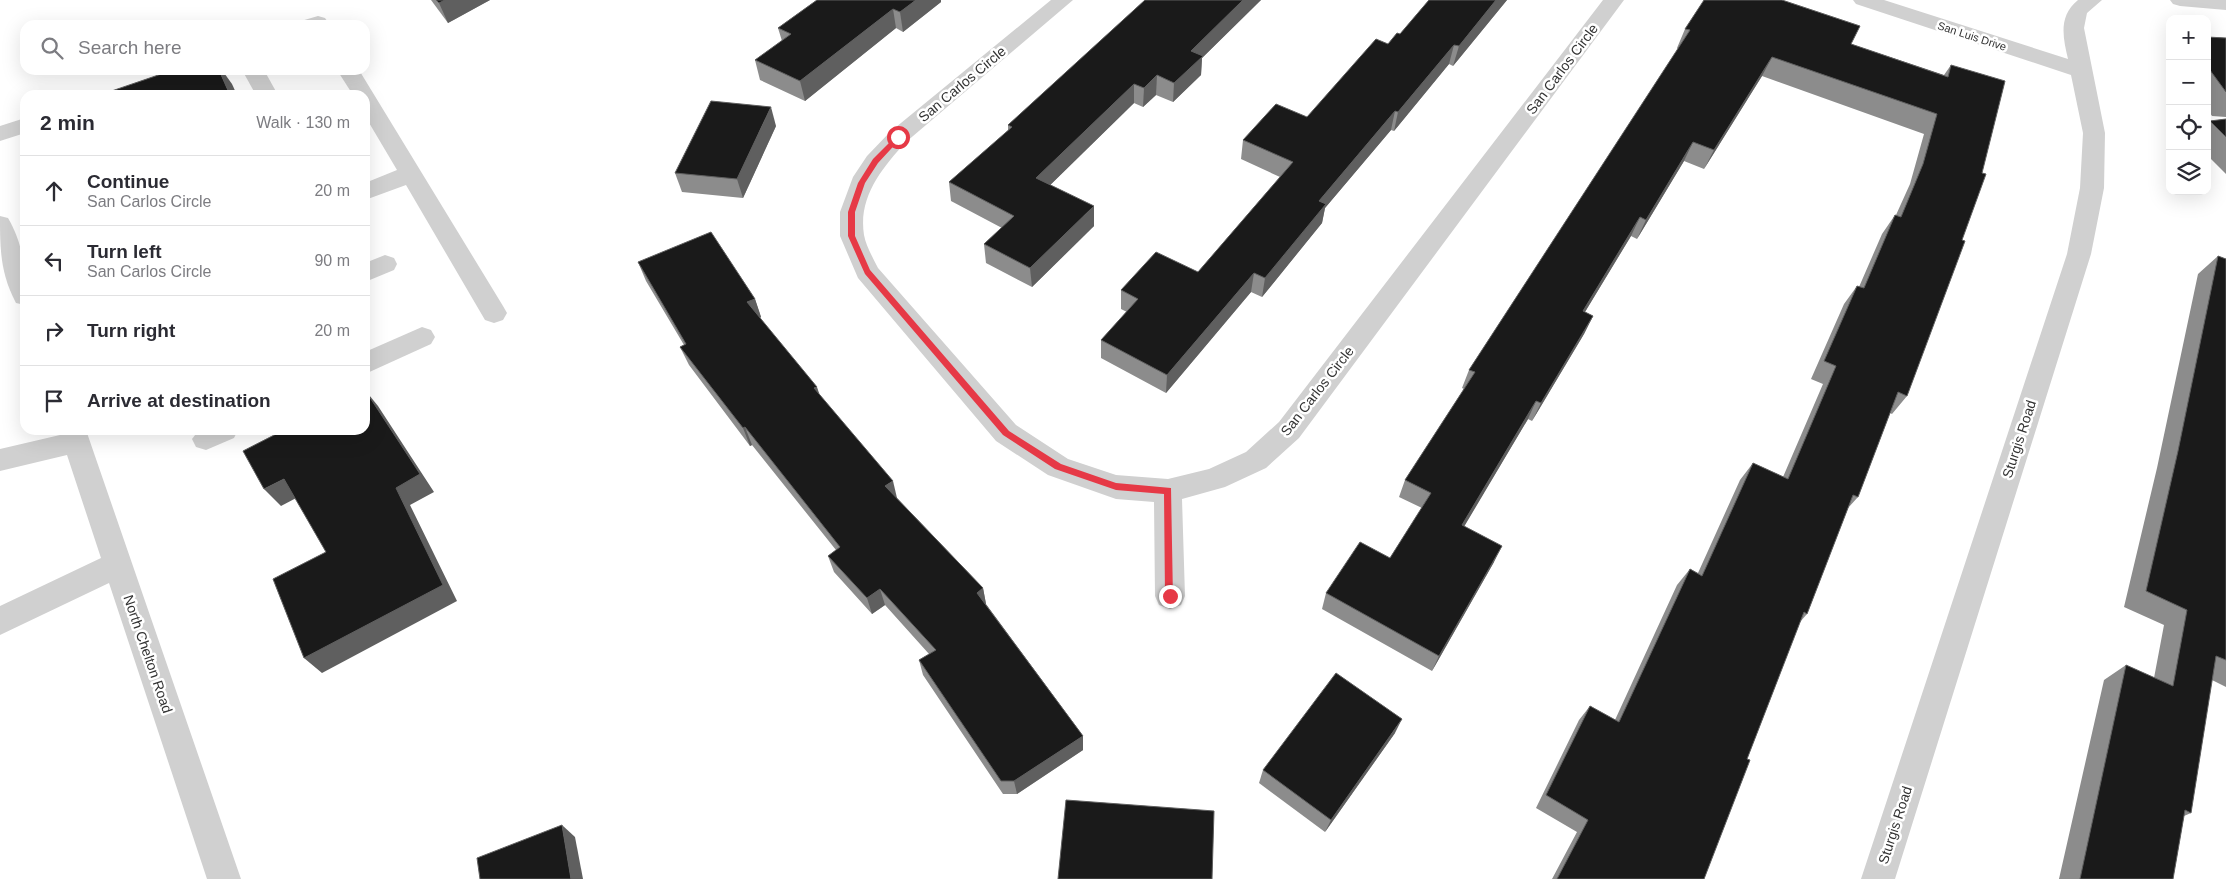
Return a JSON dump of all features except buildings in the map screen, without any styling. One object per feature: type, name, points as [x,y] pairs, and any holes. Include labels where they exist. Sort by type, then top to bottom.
[{"type":"street","name":"San Carlos Circle","points":[[1063,0],[898,137],[875,161],[861,183],[852,212],[852,236],[867,272],[1006,433],[1058,466],[1116,487],[1168,491],[1215,479],[1256,460],[1289,430],[1614,0]]},
{"type":"street","name":"San Luis Drive","points":[[1863,0],[2080,71]]},
{"type":"street","name":"Sturgis Road","points":[[1878,879],[2079,254],[2095,163],[2094,134],[2073,34],[2073,20],[2079,7],[2092,0]]},
{"type":"street","points":[[2180,0],[2226,4]]},
{"type":"street","points":[[256,75],[264,90]]},
{"type":"street","points":[[351,75],[360,90]]},
{"type":"street","points":[[372,123],[412,173],[494,313]]},
{"type":"street","points":[[0,134],[20,127]]},
{"type":"street","points":[[370,190],[412,173]]},
{"type":"street","points":[[0,224],[20,282]]},
{"type":"street","points":[[370,362],[422,337]]},
{"type":"street","points":[[0,460],[74,436]]},
{"type":"street","name":"North Chelton Road","points":[[74,436],[224,879]]},
{"type":"street","points":[[1168,491],[1170,596]]},
{"type":"street","points":[[0,622],[118,564]]},
{"type":"route","points":[[898,137],[875,161],[861,183],[852,212],[852,236],[867,272],[1006,433],[1058,466],[1116,487],[1168,491],[1170,596]]}]
